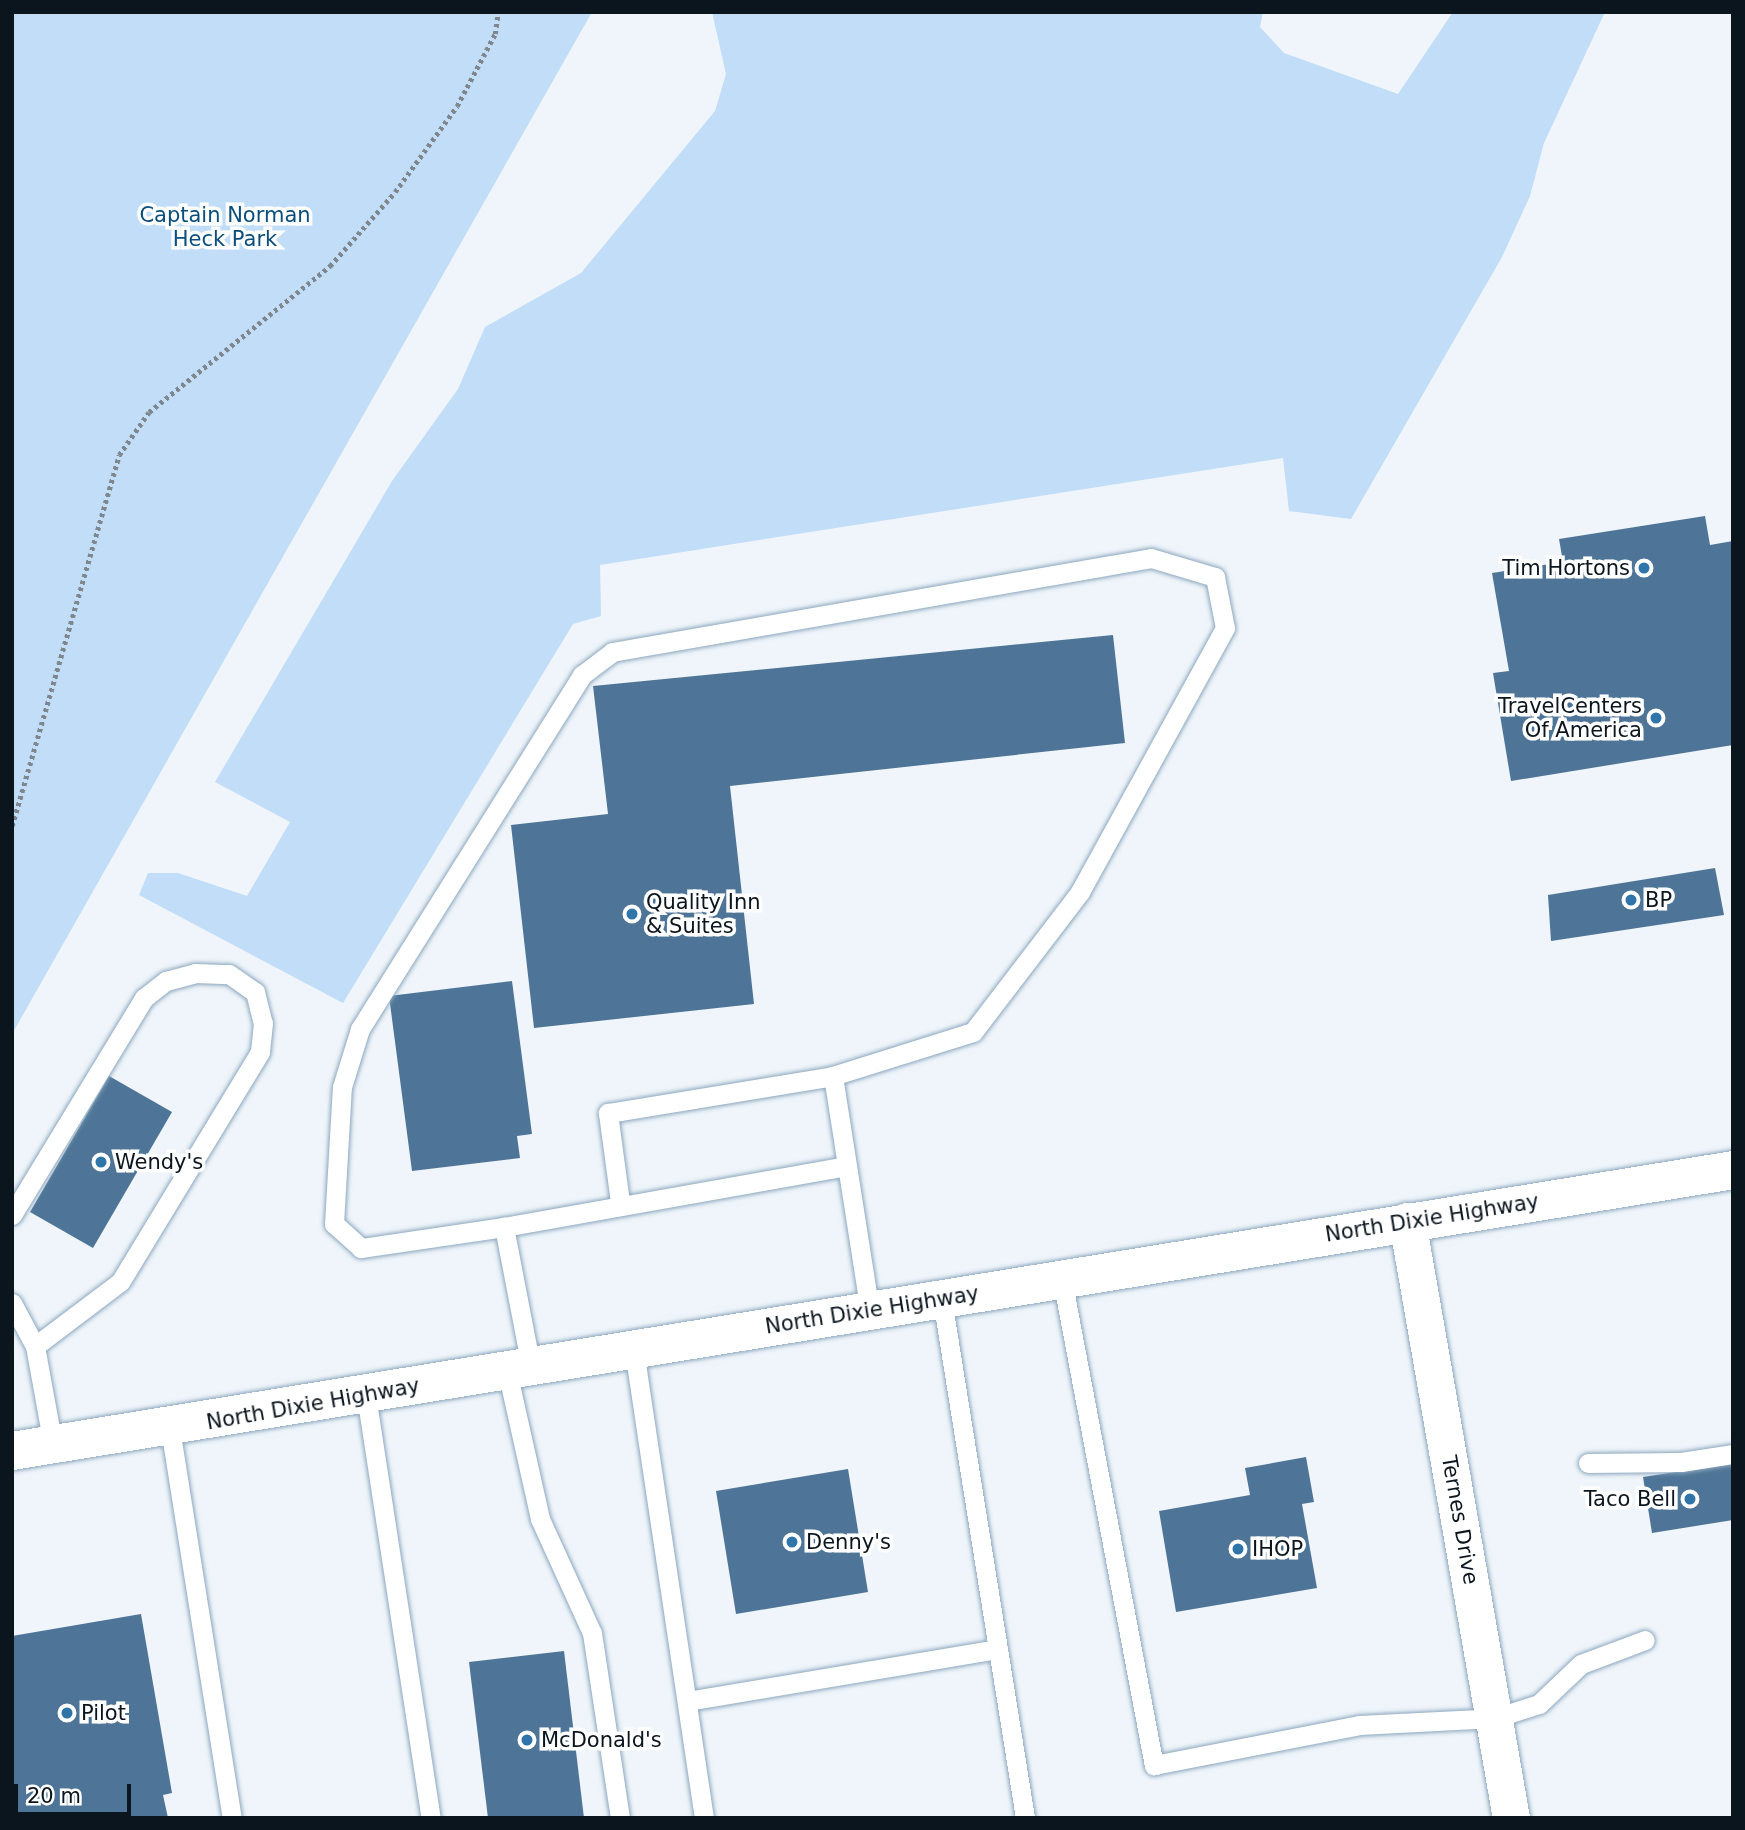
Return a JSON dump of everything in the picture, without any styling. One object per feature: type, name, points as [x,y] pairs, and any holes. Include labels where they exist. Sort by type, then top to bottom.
[{"type":"main road","name":"North Dixie Highway","points":[[12,1451],[170,1428],[942,1298],[1733,1170]]},
{"type":"street","name":"Ternes Drive","points":[[1407,1222],[1511,1818]]},
{"type":"lane","points":[[620,1202],[608,1113],[833,1076],[973,1032],[1080,892],[1225,628],[1215,577],[1151,558],[612,652],[582,675],[360,1029],[342,1087],[334,1223],[361,1248],[504,1227],[620,1202],[847,1166]]},
{"type":"lane","points":[[12,1215],[144,998],[166,981],[195,973],[229,974],[255,992],[263,1023],[260,1052],[120,1282],[35,1346]]},
{"type":"lane","points":[[833,1076],[870,1311]]},
{"type":"lane","points":[[504,1227],[519,1369],[540,1519],[592,1633],[620,1818]]},
{"type":"lane","points":[[1062,1279],[1154,1765],[1359,1725],[1494,1718],[1539,1704],[1581,1664],[1645,1640]]},
{"type":"lane","points":[[942,1298],[1025,1818]]},
{"type":"lane","points":[[12,1303],[35,1346],[53,1445]]},
{"type":"lane","points":[[634,1350],[704,1818]]},
{"type":"lane","points":[[366,1395],[431,1818]]},
{"type":"lane","points":[[170,1428],[232,1818]]},
{"type":"lane","points":[[1588,1462],[1681,1462],[1733,1454]]},
{"type":"lane","points":[[687,1701],[998,1649]]},
{"type":"path","points":[[12,826],[119,455],[149,412],[330,265],[395,192],[457,106],[495,34],[498,12]]},
{"type":"green space","name":"Captain Norman Heck Park","points":[[12,12],[592,12],[12,1034]]},
{"type":"green space","points":[[712,12],[1263,12],[1260,27],[1284,53],[1398,94],[1453,12],[1605,12],[1544,143],[1530,196],[1502,257],[1351,519],[1289,511],[1283,458],[600,565],[601,616],[573,624],[343,1003],[139,895],[148,873],[178,873],[247,896],[290,822],[215,782],[392,481],[458,389],[485,327],[581,273],[715,111],[726,74]]},
{"type":"building","points":[[1705,516],[1710,545],[1733,541],[1733,745],[1511,781],[1493,673],[1509,671],[1492,573],[1563,562],[1559,539]]},
{"type":"building","name":"Quality Inn & Suites","points":[[1113,635],[1125,743],[730,786],[754,1004],[534,1028],[511,825],[608,814],[593,686]]},
{"type":"building","points":[[1715,868],[1724,915],[1551,941],[1548,895]]},
{"type":"building","points":[[512,981],[532,1134],[517,1136],[520,1158],[412,1171],[389,996]]},
{"type":"building","name":"Wendy's","points":[[109,1076],[172,1112],[93,1248],[30,1212]]},
{"type":"building","name":"IHOP","points":[[1306,1457],[1314,1502],[1302,1504],[1317,1588],[1176,1612],[1159,1511],[1250,1495],[1245,1468]]},
{"type":"building","name":"Taco Bell","points":[[1733,1463],[1733,1520],[1652,1533],[1643,1477]]},
{"type":"building","name":"Denny's","points":[[848,1469],[868,1592],[736,1614],[716,1491]]},
{"type":"building","points":[[141,1614],[172,1793],[163,1795],[168,1818],[12,1818],[12,1636]]},
{"type":"building","name":"McDonald's","points":[[564,1651],[584,1818],[488,1818],[469,1662]]},
{"type":"place","name":"Tim Hortons","points":[[1644,568]]},
{"type":"place","name":"TravelCenters Of America","points":[[1656,718]]},
{"type":"place","name":"BP","points":[[1631,900]]},
{"type":"place","name":"Quality Inn & Suites","points":[[632,914]]},
{"type":"place","name":"Wendy's","points":[[101,1162]]},
{"type":"place","name":"Taco Bell","points":[[1690,1499]]},
{"type":"place","name":"Denny's","points":[[792,1542]]},
{"type":"place","name":"IHOP","points":[[1238,1549]]},
{"type":"place","name":"Pilot","points":[[67,1713]]},
{"type":"place","name":"McDonald's","points":[[527,1740]]}]
